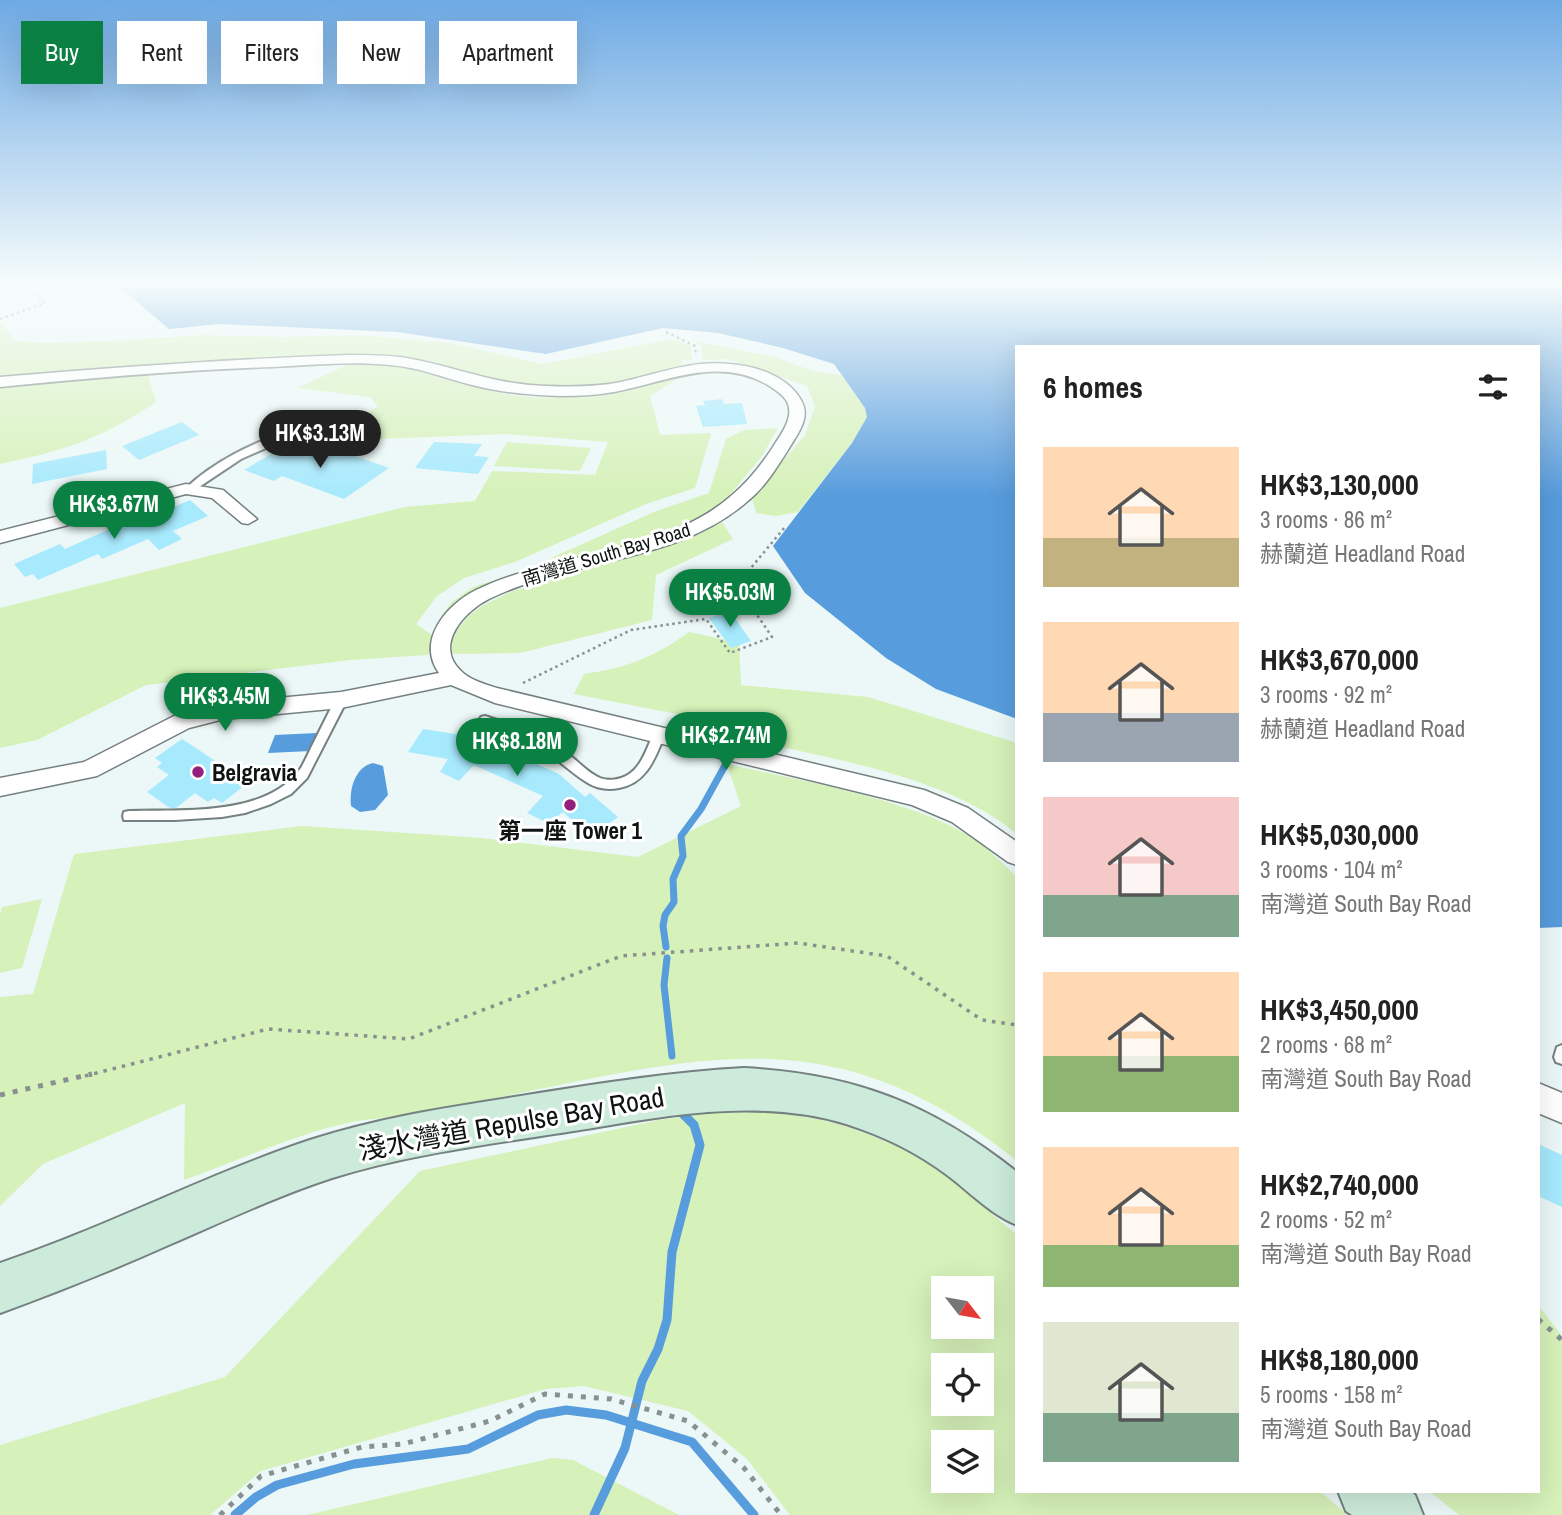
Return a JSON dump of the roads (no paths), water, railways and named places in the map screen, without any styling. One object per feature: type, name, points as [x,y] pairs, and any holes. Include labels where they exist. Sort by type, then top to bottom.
[{"type":"main road","name":"淺水灣道 Repulse Bay Road","points":[[0,1288],[77,1261],[291,1170],[367,1146],[618,1102],[710,1089],[791,1090],[869,1109],[944,1145],[1015,1200]]},
{"type":"main road","points":[[1368,1493],[1395,1515]]},
{"type":"street","name":"南灣道 South Bay Road","points":[[0,382],[200,365],[379,359],[419,363],[495,386],[568,391],[612,388],[697,368],[734,370],[760,376],[778,385],[793,399],[797,413],[795,424],[763,475],[734,505],[693,528],[510,584],[471,601],[450,620],[440,641],[441,659],[454,677]]},
{"type":"street","points":[[0,537],[160,493],[190,488],[216,494],[248,519]]},
{"type":"street","points":[[0,787],[89,770],[182,722],[203,716],[224,711],[341,700],[454,677],[481,691],[916,797],[960,815],[1015,854]]},
{"type":"street","points":[[1540,1099],[1562,1108]]},
{"type":"lane","points":[[190,488],[222,464],[261,443],[290,434]]},
{"type":"lane","points":[[130,816],[240,810],[270,802],[295,785],[303,775],[341,700]]},
{"type":"lane","points":[[485,720],[528,737],[568,760],[595,781],[608,785],[622,784],[635,778],[644,769],[659,734]]},
{"type":"water","points":[[808,356],[1015,356],[1015,718],[936,689],[886,658],[805,593],[773,546],[852,443],[867,417],[865,408],[834,364]]},
{"type":"water","points":[[1540,356],[1562,356],[1562,927],[1540,928]]},
{"type":"water","points":[[317,733],[311,751],[268,753],[275,735]]},
{"type":"water","points":[[373,763],[383,766],[388,795],[375,810],[360,812],[351,806],[352,786],[362,769]]},
{"type":"waterway","points":[[666,947],[663,926],[665,915],[674,902],[673,879],[683,856],[681,836],[701,809],[728,760]]},
{"type":"waterway","points":[[667,958],[664,985],[672,1056]]},
{"type":"waterway","points":[[631,1423],[642,1381],[658,1349],[667,1320],[672,1252],[700,1145],[694,1125],[680,1111]]},
{"type":"waterway","points":[[235,1515],[256,1497],[277,1485],[354,1464],[468,1449],[538,1415],[566,1410],[606,1415],[631,1423]]},
{"type":"waterway","points":[[594,1515],[625,1448],[631,1423]]},
{"type":"waterway","points":[[631,1423],[692,1442],[754,1515]]},
{"type":"place","name":"Belgravia","points":[[198,772]]},
{"type":"place","name":"第一座 Tower 1","points":[[570,805]]}]
